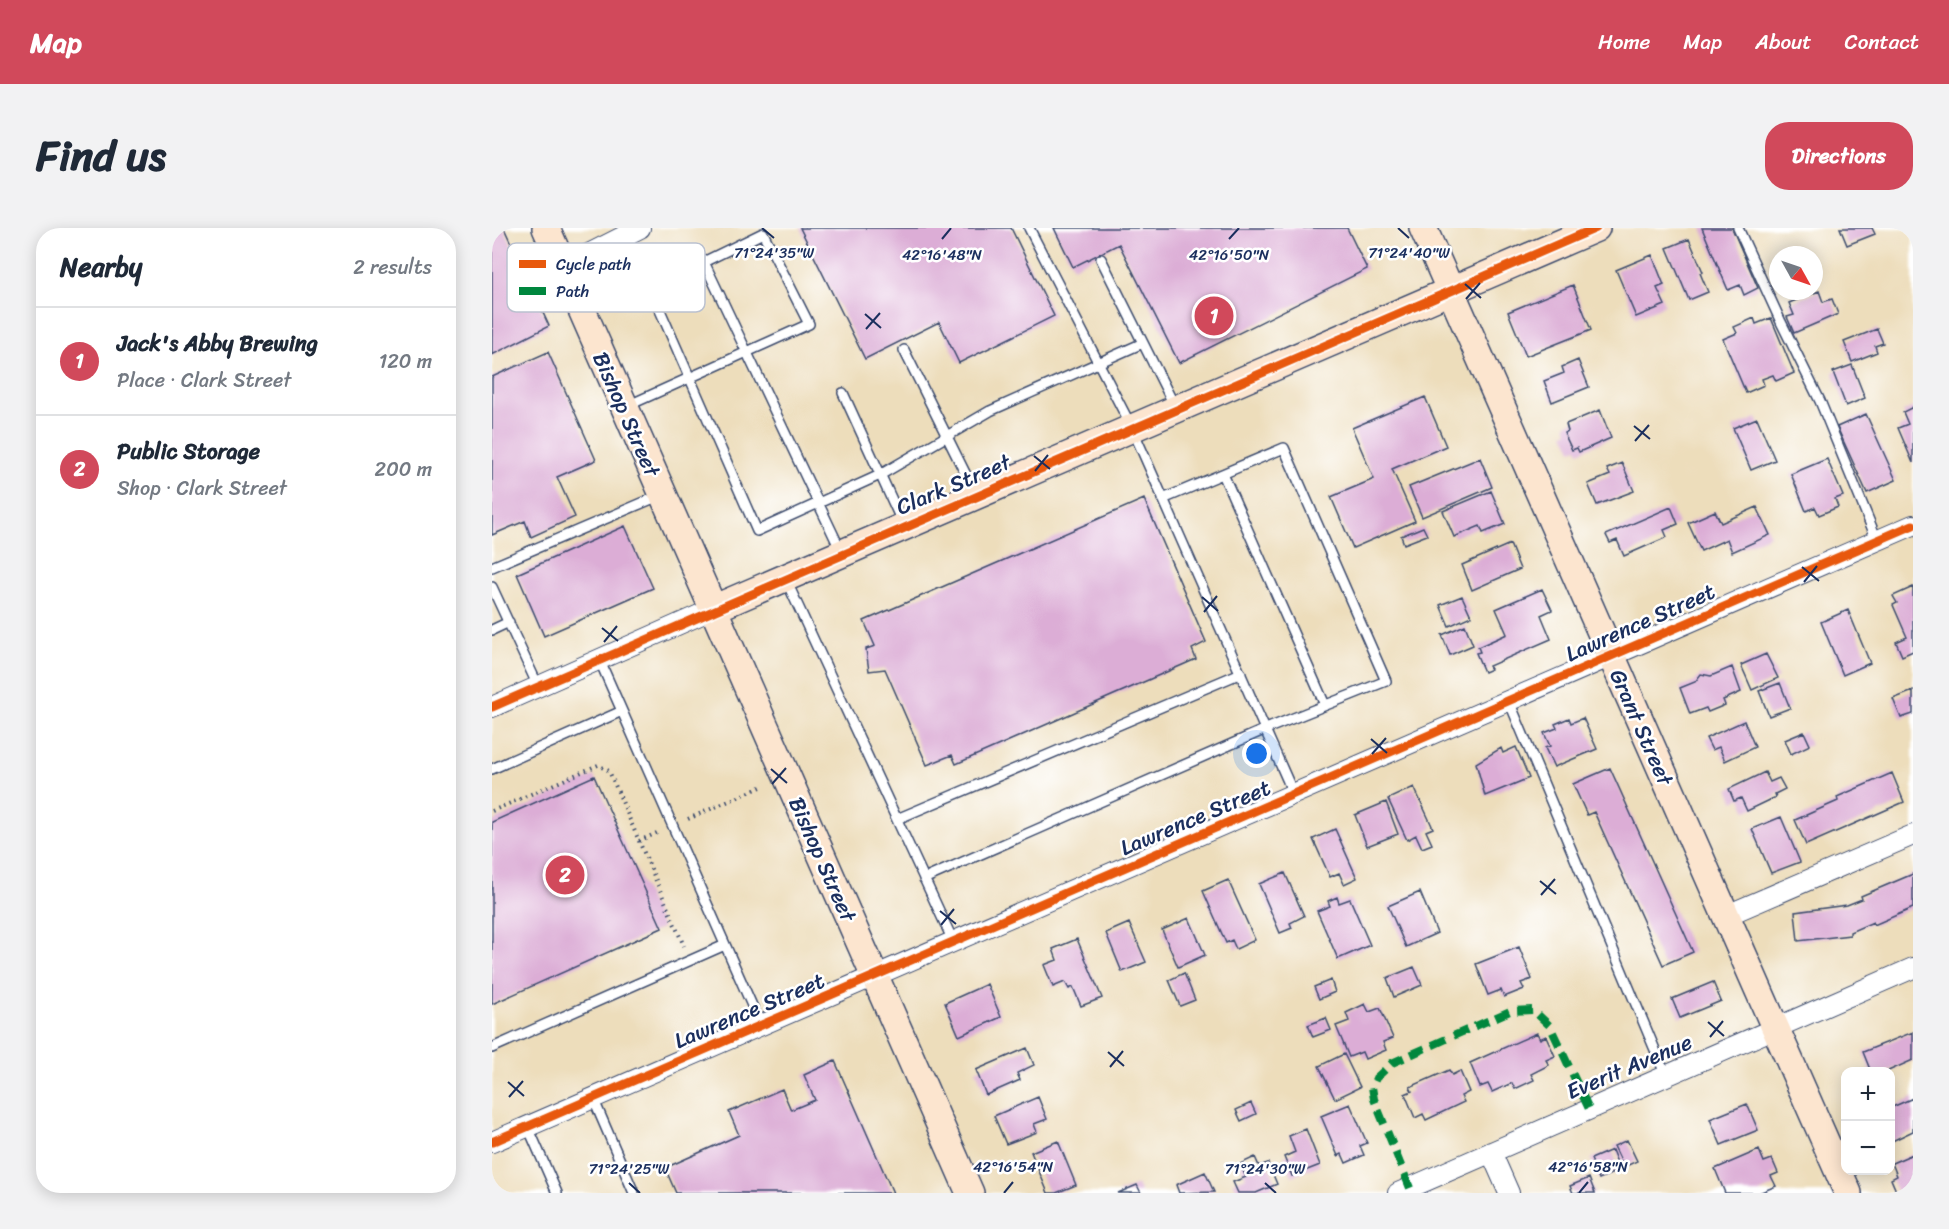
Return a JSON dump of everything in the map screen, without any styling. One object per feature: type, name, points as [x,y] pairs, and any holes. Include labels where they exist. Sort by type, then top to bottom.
[{"type":"street","name":"Bishop Street","points":[[546,228],[553,243]]},
{"type":"street","name":"Grant Street","points":[[1423,228],[1848,1193]]},
{"type":"street","name":"Clark Street","points":[[492,707],[976,495],[1451,292],[1590,229]]},
{"type":"street","points":[[610,243],[634,231]]},
{"type":"street","name":"Bishop Street","points":[[583,312],[970,1193]]},
{"type":"street","name":"Lawrence Street","points":[[492,1142],[1913,525]]},
{"type":"street","points":[[1725,916],[1913,835]]},
{"type":"street","name":"Everit Avenue","points":[[1398,1193],[1913,968]]},
{"type":"street","points":[[1491,1152],[1509,1193]]},
{"type":"lane","points":[[1029,228],[1132,428],[1294,795]]},
{"type":"lane","points":[[1738,228],[1820,401],[1877,540]]},
{"type":"lane","points":[[625,408],[809,324],[763,233],[705,262]]},
{"type":"lane","points":[[1101,260],[1176,410]]},
{"type":"lane","points":[[705,264],[842,553]]},
{"type":"lane","points":[[661,312],[757,531],[880,474],[990,411],[1099,365],[1143,343]]},
{"type":"lane","points":[[904,350],[976,495]]},
{"type":"lane","points":[[843,393],[904,527]]},
{"type":"lane","points":[[924,879],[1266,729],[1386,681],[1284,448],[1163,499]]},
{"type":"lane","points":[[1223,474],[1325,705]]},
{"type":"lane","points":[[492,567],[663,494]]},
{"type":"lane","points":[[785,578],[954,943]]},
{"type":"lane","points":[[492,587],[538,686]]},
{"type":"lane","points":[[492,630],[508,622]]},
{"type":"lane","points":[[599,659],[761,1026]]},
{"type":"lane","points":[[897,819],[1241,673]]},
{"type":"lane","points":[[1509,701],[1666,1076]]},
{"type":"lane","points":[[492,769],[622,711]]},
{"type":"lane","points":[[492,1048],[725,945]]},
{"type":"lane","points":[[594,1098],[634,1193]]},
{"type":"lane","points":[[528,1127],[557,1193]]},
{"type":"path","points":[[492,811],[598,765],[609,771],[691,960]]},
{"type":"path","points":[[686,820],[761,787]]},
{"type":"path","points":[[639,841],[660,832]]},
{"type":"building","points":[[492,228],[504,228],[511,243],[507,243],[507,312],[543,312],[549,326],[492,355]]},
{"type":"building","points":[[800,228],[1011,228],[1054,316],[959,363],[939,322],[865,359]]},
{"type":"building","points":[[1054,228],[1347,228],[1367,269],[1179,363],[1119,244],[1073,267]]},
{"type":"building","points":[[1702,228],[1732,228],[1758,288],[1744,295],[1740,285],[1728,290]]},
{"type":"building","points":[[1840,228],[1872,228],[1875,234],[1847,245]]},
{"type":"building","points":[[1689,239],[1703,272],[1700,273],[1708,292],[1689,300],[1667,248]]},
{"type":"building","points":[[1652,255],[1664,285],[1657,288],[1665,305],[1636,317],[1616,270]]},
{"type":"building","points":[[1573,285],[1591,330],[1526,356],[1508,312]]},
{"type":"building","points":[[1832,299],[1838,314],[1794,333],[1787,317],[1794,315],[1789,303],[1796,300],[1822,300],[1823,302]]},
{"type":"building","points":[[1754,318],[1756,324],[1771,318],[1794,373],[1776,381],[1773,375],[1762,379],[1764,385],[1746,393],[1723,339],[1737,333],[1734,327]]},
{"type":"building","points":[[1877,329],[1883,343],[1875,346],[1877,352],[1852,362],[1844,342]]},
{"type":"building","points":[[548,352],[596,460],[557,477],[575,517],[531,537],[525,521],[492,535],[492,377]]},
{"type":"building","points":[[1578,360],[1589,387],[1552,402],[1544,381],[1564,373],[1562,367]]},
{"type":"building","points":[[1852,365],[1865,398],[1846,406],[1833,372]]},
{"type":"building","points":[[1425,397],[1446,446],[1392,469],[1415,521],[1353,548],[1331,497],[1374,479],[1352,428]]},
{"type":"building","points":[[1913,407],[1913,463],[1898,428],[1908,424],[1903,412]]},
{"type":"building","points":[[1600,410],[1611,438],[1579,452],[1577,448],[1572,450],[1564,433],[1568,431],[1566,424]]},
{"type":"building","points":[[1866,414],[1896,480],[1867,493],[1837,427]]},
{"type":"building","points":[[1757,418],[1775,460],[1751,470],[1733,428]]},
{"type":"building","points":[[1480,458],[1492,487],[1422,517],[1409,487]]},
{"type":"building","points":[[1827,459],[1843,496],[1835,499],[1838,507],[1819,515],[1815,507],[1806,511],[1791,474]]},
{"type":"building","points":[[1622,463],[1634,491],[1597,505],[1588,484],[1610,475],[1607,469]]},
{"type":"building","points":[[1491,491],[1505,524],[1483,533],[1480,526],[1454,537],[1443,511]]},
{"type":"building","points":[[1144,499],[1206,642],[1192,649],[1196,659],[956,764],[952,755],[927,765],[885,669],[869,671],[866,649],[875,646],[864,621]]},
{"type":"building","points":[[1671,507],[1678,524],[1664,530],[1667,537],[1624,556],[1617,540],[1610,543],[1606,535]]},
{"type":"building","points":[[1757,507],[1770,535],[1732,552],[1727,539],[1701,551],[1688,523],[1715,511],[1721,523]]},
{"type":"building","points":[[625,526],[653,588],[544,636],[517,574]]},
{"type":"building","points":[[1423,527],[1427,535],[1404,544],[1401,536]]},
{"type":"building","points":[[1510,544],[1520,569],[1472,590],[1462,565]]},
{"type":"building","points":[[1913,587],[1913,651],[1902,656],[1896,642],[1907,637],[1893,605],[1897,603],[1893,596]]},
{"type":"building","points":[[1542,589],[1552,610],[1541,615],[1551,639],[1489,666],[1491,669],[1484,672],[1476,653],[1480,652],[1478,647],[1507,634],[1496,609]]},
{"type":"building","points":[[1462,596],[1471,616],[1449,626],[1440,605]]},
{"type":"building","points":[[1848,610],[1870,663],[1843,675],[1821,622]]},
{"type":"building","points":[[1465,625],[1473,645],[1450,655],[1442,635]]},
{"type":"building","points":[[1766,654],[1778,678],[1752,690],[1741,665]]},
{"type":"building","points":[[1732,667],[1741,692],[1723,700],[1725,705],[1708,712],[1706,708],[1690,714],[1680,688],[1695,682],[1701,674],[1711,676]]},
{"type":"building","points":[[1780,683],[1790,708],[1769,716],[1759,691]]},
{"type":"building","points":[[1913,691],[1913,714],[1901,718],[1893,699]]},
{"type":"building","points":[[1569,718],[1571,723],[1583,718],[1597,749],[1554,767],[1545,748],[1550,746],[1544,733],[1557,728],[1555,724]]},
{"type":"building","points":[[1744,721],[1755,747],[1725,761],[1719,747],[1712,750],[1706,738]]},
{"type":"building","points":[[1804,732],[1810,745],[1791,754],[1785,740]]},
{"type":"building","points":[[1516,747],[1529,778],[1485,796],[1476,763],[1501,748],[1503,753]]},
{"type":"building","points":[[1610,768],[1693,952],[1663,965],[1594,812],[1587,815],[1573,784]]},
{"type":"building","points":[[1765,772],[1770,782],[1779,778],[1785,789],[1775,794],[1776,797],[1747,811],[1741,798],[1734,801],[1729,789]]},
{"type":"building","points":[[1892,773],[1904,802],[1806,845],[1795,820],[1838,801],[1837,797]]},
{"type":"building","points":[[594,776],[662,928],[492,1004],[492,822]]},
{"type":"building","points":[[1414,787],[1433,828],[1426,831],[1432,844],[1422,848],[1416,835],[1407,840],[1388,799]]},
{"type":"building","points":[[1386,802],[1398,834],[1367,846],[1355,815]]},
{"type":"building","points":[[1781,817],[1800,862],[1771,873],[1752,829]]},
{"type":"building","points":[[1335,829],[1357,878],[1344,884],[1339,873],[1330,877],[1313,839]]},
{"type":"building","points":[[1285,873],[1304,916],[1290,923],[1292,928],[1280,933],[1259,884]]},
{"type":"building","points":[[1913,874],[1913,908],[1874,925],[1873,922],[1850,932],[1850,935],[1798,941],[1795,912],[1847,905],[1862,899],[1861,896]]},
{"type":"building","points":[[1228,880],[1255,940],[1236,949],[1232,940],[1226,943],[1203,891]]},
{"type":"building","points":[[1420,892],[1437,933],[1406,947],[1388,906]]},
{"type":"building","points":[[1337,897],[1339,903],[1350,899],[1370,945],[1338,959],[1317,911],[1330,906],[1328,901]]},
{"type":"building","points":[[1189,918],[1205,955],[1178,967],[1162,930]]},
{"type":"building","points":[[1129,923],[1146,962],[1122,972],[1106,933]]},
{"type":"building","points":[[1077,939],[1102,998],[1081,1006],[1073,987],[1069,989],[1065,982],[1053,987],[1044,965],[1057,960],[1053,949]]},
{"type":"building","points":[[1519,947],[1532,979],[1521,983],[1524,989],[1504,997],[1501,990],[1488,995],[1476,964]]},
{"type":"building","points":[[1414,967],[1422,985],[1394,997],[1387,978]]},
{"type":"building","points":[[1184,973],[1195,1000],[1180,1006],[1169,980]]},
{"type":"building","points":[[1331,980],[1335,992],[1319,999],[1314,987]]},
{"type":"building","points":[[1713,982],[1721,1001],[1680,1018],[1672,999]]},
{"type":"building","points":[[987,984],[1001,1017],[959,1036],[945,1003]]},
{"type":"building","points":[[1365,1004],[1369,1012],[1380,1008],[1393,1038],[1383,1042],[1386,1050],[1365,1059],[1362,1052],[1349,1057],[1336,1026],[1349,1021],[1346,1013]]},
{"type":"building","points":[[1326,1018],[1331,1030],[1313,1037],[1308,1025]]},
{"type":"building","points":[[1913,1032],[1913,1060],[1895,1068],[1869,1067],[1863,1052]]},
{"type":"building","points":[[1537,1033],[1540,1039],[1546,1036],[1555,1056],[1546,1060],[1549,1065],[1531,1074],[1534,1080],[1515,1089],[1512,1083],[1492,1092],[1488,1084],[1480,1087],[1470,1063]]},
{"type":"building","points":[[1027,1048],[1034,1065],[1017,1073],[1020,1080],[986,1095],[976,1070]]},
{"type":"building","points":[[1344,1054],[1360,1087],[1335,1099],[1319,1066]]},
{"type":"building","points":[[835,1061],[893,1193],[676,1193],[665,1168],[739,1135],[729,1112],[782,1089],[791,1110],[815,1100],[804,1075]]},
{"type":"building","points":[[1449,1070],[1452,1075],[1460,1071],[1469,1092],[1461,1096],[1464,1102],[1426,1120],[1423,1114],[1415,1118],[1405,1094],[1412,1091],[1410,1087]]},
{"type":"building","points":[[1038,1097],[1047,1119],[1034,1124],[1037,1132],[1006,1144],[994,1116]]},
{"type":"building","points":[[1913,1098],[1913,1131],[1895,1140],[1895,1121],[1895,1106]]},
{"type":"building","points":[[1251,1103],[1256,1114],[1241,1121],[1236,1110]]},
{"type":"building","points":[[1350,1104],[1367,1143],[1360,1146],[1364,1155],[1346,1163],[1342,1154],[1338,1156],[1321,1116]]},
{"type":"building","points":[[1747,1104],[1758,1130],[1721,1145],[1710,1119]]},
{"type":"building","points":[[1306,1129],[1320,1165],[1292,1176],[1284,1157],[1295,1152],[1289,1136]]},
{"type":"building","points":[[1627,1140],[1637,1161],[1624,1167],[1614,1146]]},
{"type":"building","points":[[1058,1141],[1076,1185],[1056,1193],[1048,1193],[1031,1152]]},
{"type":"building","points":[[1612,1150],[1620,1170],[1599,1179],[1591,1159]]},
{"type":"building","points":[[1759,1150],[1764,1162],[1772,1159],[1778,1173],[1771,1176],[1776,1186],[1759,1193],[1725,1193],[1715,1169]]},
{"type":"building","points":[[1913,1154],[1913,1193],[1897,1193],[1891,1179],[1897,1176],[1895,1162]]},
{"type":"building","points":[[1255,1157],[1259,1166],[1268,1163],[1277,1184],[1256,1193],[1238,1193],[1233,1182],[1246,1177],[1240,1164]]},
{"type":"building","points":[[1205,1172],[1214,1192],[1179,1193],[1176,1185]]},
{"type":"building","points":[[1589,1178],[1595,1193],[1573,1193],[1570,1186]]},
{"type":"building","points":[[1137,1185],[1141,1193],[1118,1193]]},
{"type":"marked path","points":[[1410,1188],[1374,1099],[1372,1087],[1376,1078],[1392,1063],[1510,1011],[1533,1010],[1550,1026],[1589,1109]]},
{"type":"cycle path","points":[[492,707],[1596,228]]},
{"type":"cycle path","points":[[492,1142],[1913,525]]},
{"type":"place","name":"Jack's Abby Brewing","points":[[1214,316]]},
{"type":"place","name":"Public Storage","points":[[565,875]]}]
